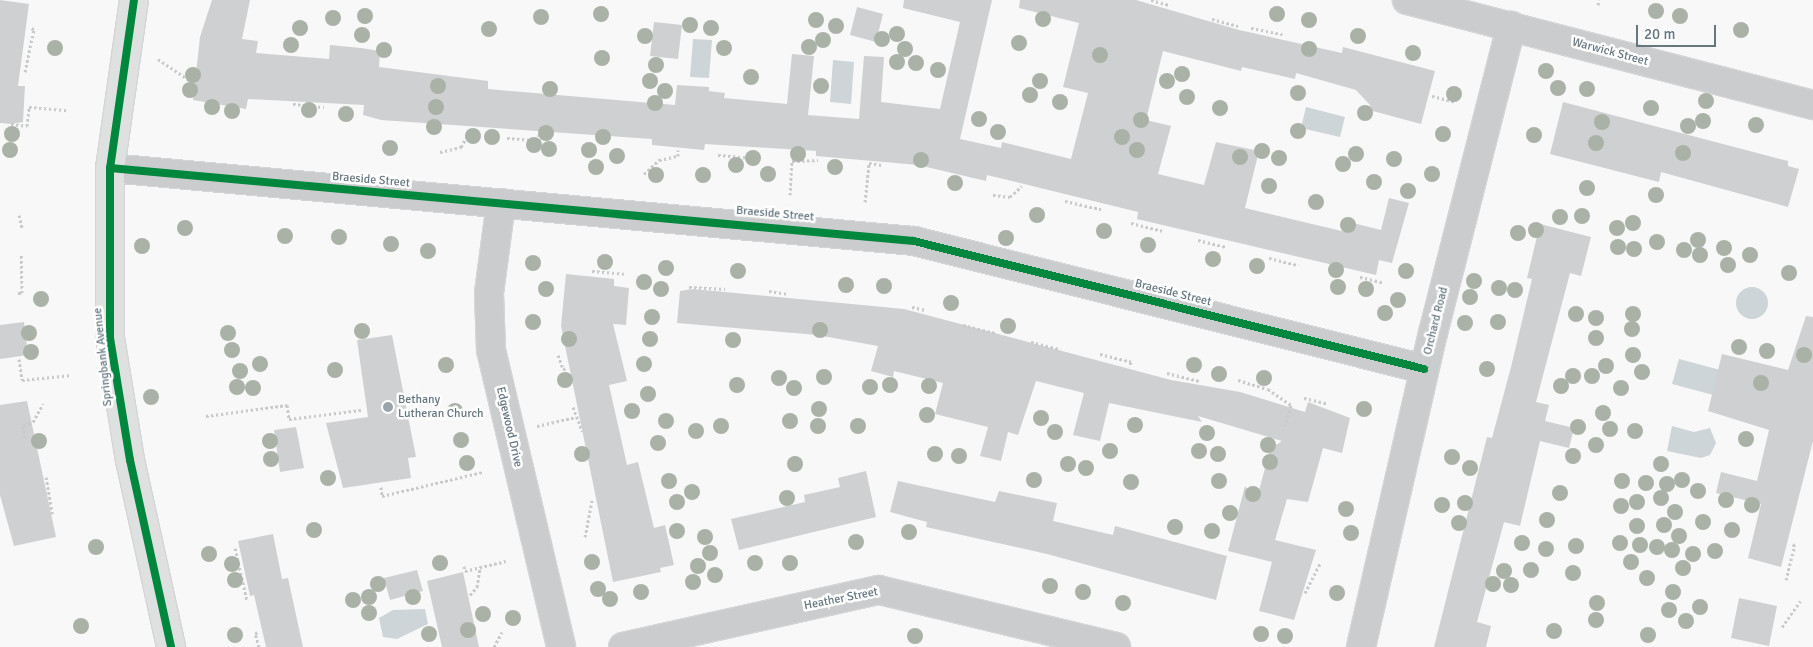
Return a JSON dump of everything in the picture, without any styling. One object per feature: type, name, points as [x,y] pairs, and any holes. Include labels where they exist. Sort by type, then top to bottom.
[{"type":"main road","name":"Springbank Avenue","points":[[134,0],[110,168],[110,338],[130,460],[171,647]]},
{"type":"street","name":"Warwick Street","points":[[1407,0],[1813,105]]},
{"type":"street","name":"Orchard Road","points":[[1361,647],[1424,368],[1511,26]]},
{"type":"street","name":"Braeside Street","points":[[110,168],[914,241],[1424,368]]},
{"type":"street","name":"Edgewood Drive","points":[[501,203],[489,293],[491,350],[561,647]]},
{"type":"street","name":"Heather Street","points":[[623,647],[879,590],[1116,647]]},
{"type":"path","points":[[1151,0],[1170,5]]},
{"type":"path","points":[[1598,5],[1599,0]]},
{"type":"path","points":[[1212,19],[1238,26]]},
{"type":"path","points":[[25,72],[34,29],[30,28]]},
{"type":"path","points":[[1251,28],[1282,34]]},
{"type":"path","points":[[158,59],[192,82]]},
{"type":"path","points":[[1432,96],[1456,102]]},
{"type":"path","points":[[293,104],[324,107]]},
{"type":"path","points":[[11,124],[27,126],[29,107],[67,110]]},
{"type":"path","points":[[440,152],[461,147],[469,133]]},
{"type":"path","points":[[506,138],[539,141],[539,134]]},
{"type":"path","points":[[644,174],[659,160],[678,156],[678,150]]},
{"type":"path","points":[[718,155],[750,158]]},
{"type":"path","points":[[790,195],[792,161],[818,160]]},
{"type":"path","points":[[865,202],[869,163],[882,165]]},
{"type":"path","points":[[993,195],[1010,197],[1022,186]]},
{"type":"path","points":[[1065,201],[1102,209]]},
{"type":"path","points":[[19,215],[22,228]]},
{"type":"path","points":[[1131,223],[1162,230]]},
{"type":"path","points":[[1198,240],[1226,247]]},
{"type":"path","points":[[18,293],[22,293],[21,254]]},
{"type":"path","points":[[1269,258],[1298,265]]},
{"type":"path","points":[[592,271],[624,274]]},
{"type":"path","points":[[1360,276],[1382,282]]},
{"type":"path","points":[[689,287],[725,289]]},
{"type":"path","points":[[769,291],[789,294]]},
{"type":"path","points":[[912,307],[926,310]]},
{"type":"path","points":[[963,325],[996,333]]},
{"type":"path","points":[[1031,342],[1060,349]]},
{"type":"path","points":[[1100,354],[1130,362],[1129,367]]},
{"type":"path","points":[[558,355],[563,369],[568,368]]},
{"type":"path","points":[[19,359],[22,380],[72,375]]},
{"type":"path","points":[[1167,373],[1199,381]]},
{"type":"path","points":[[1238,380],[1268,389],[1291,406],[1285,426]]},
{"type":"path","points":[[1304,398],[1326,403]]},
{"type":"path","points":[[25,438],[22,424],[33,422],[43,404]]},
{"type":"path","points":[[206,416],[287,405],[289,419],[361,410]]},
{"type":"path","points":[[573,406],[582,431]]},
{"type":"path","points":[[510,433],[576,417]]},
{"type":"path","points":[[381,487],[382,496],[484,472]]},
{"type":"path","points":[[46,477],[53,516]]},
{"type":"path","points":[[585,537],[592,500]]},
{"type":"path","points":[[1786,580],[1795,545],[1790,544]]},
{"type":"path","points":[[235,548],[247,601]]},
{"type":"path","points":[[464,566],[466,571],[506,561]]},
{"type":"path","points":[[1305,594],[1320,563]]},
{"type":"path","points":[[470,595],[477,587],[480,568]]},
{"type":"path","points":[[1782,627],[1800,601]]},
{"type":"path","points":[[258,647],[255,633],[260,632]]},
{"type":"path","points":[[494,647],[502,632]]},
{"type":"shaded area","points":[[693,39],[712,40],[709,78],[690,77]]},
{"type":"shaded area","points":[[833,60],[854,62],[851,104],[830,102]]},
{"type":"shaded area","points":[[1306,107],[1345,117],[1340,137],[1301,128]]},
{"type":"shaded area","points":[[1752,287],[1764,291],[1768,303],[1764,315],[1752,319],[1740,315],[1736,303],[1740,291]]},
{"type":"shaded area","points":[[1679,359],[1728,372],[1721,397],[1672,384]]},
{"type":"shaded area","points":[[1672,426],[1694,432],[1710,428],[1716,443],[1710,455],[1701,458],[1667,451]]},
{"type":"shaded area","points":[[425,609],[428,624],[397,639],[383,637],[379,618],[393,610]]},
{"type":"building","points":[[0,0],[29,4],[18,86],[25,86],[23,122],[11,124],[0,123]]},
{"type":"building","points":[[212,0],[250,0],[242,39],[258,41],[256,53],[329,59],[330,45],[361,48],[380,51],[379,67],[488,81],[488,89],[675,105],[677,85],[709,87],[709,91],[725,93],[724,98],[787,104],[792,54],[814,56],[808,115],[859,119],[864,56],[884,57],[881,102],[940,109],[960,22],[903,8],[904,0],[992,0],[960,139],[1001,148],[1002,142],[1071,159],[1088,93],[1063,87],[1079,23],[1019,8],[1020,0],[1136,0],[1239,30],[1342,53],[1343,47],[1435,71],[1421,124],[1369,110],[1370,105],[1356,90],[1296,73],[1295,79],[1242,67],[1241,71],[1163,51],[1146,120],[1171,126],[1158,174],[1204,185],[1216,142],[1259,151],[1245,208],[1350,233],[1353,223],[1381,230],[1389,198],[1409,203],[1392,263],[1379,260],[1376,275],[1137,219],[1138,212],[987,175],[986,181],[918,165],[816,156],[816,151],[705,144],[704,150],[652,145],[652,139],[381,120],[363,115],[364,105],[248,99],[246,109],[193,100],[200,37]]},
{"type":"building","points":[[857,7],[883,14],[876,42],[850,35]]},
{"type":"building","points":[[654,22],[682,25],[678,59],[650,56]]},
{"type":"building","points":[[1563,102],[1788,161],[1788,166],[1799,169],[1788,207],[1661,172],[1659,182],[1550,154]]},
{"type":"building","points":[[1540,224],[1591,237],[1581,276],[1570,273],[1536,402],[1549,405],[1545,421],[1574,428],[1569,448],[1540,441],[1520,526],[1504,522],[1477,622],[1491,626],[1486,647],[1434,647],[1487,437],[1492,438],[1511,367],[1532,279],[1527,278]]},
{"type":"building","points":[[566,274],[614,279],[614,286],[629,288],[626,325],[613,324],[627,381],[609,385],[627,465],[638,462],[654,528],[665,525],[674,565],[660,568],[661,572],[613,582],[561,326]]},
{"type":"building","points":[[693,289],[904,309],[1171,380],[1240,392],[1305,412],[1308,402],[1350,418],[1342,453],[1323,448],[1308,502],[1287,499],[1275,540],[1316,550],[1294,620],[1259,611],[1272,562],[1228,551],[1245,486],[1256,502],[1270,449],[1282,441],[1198,416],[1202,422],[1109,403],[1100,441],[1073,435],[1084,393],[1036,381],[1018,435],[1008,432],[1001,461],[980,456],[988,427],[935,414],[943,383],[894,371],[893,377],[871,371],[878,346],[817,335],[677,323],[680,291]]},
{"type":"building","points":[[1806,316],[1813,317],[1813,441],[1781,567],[1748,558],[1761,504],[1716,493],[1721,472],[1757,481],[1769,430],[1708,411],[1722,354],[1788,370]]},
{"type":"building","points":[[24,322],[28,355],[0,359],[0,325]]},
{"type":"building","name":"Bethany Lutheran Church","points":[[392,335],[416,457],[408,458],[411,478],[343,488],[326,423],[368,417],[357,340]]},
{"type":"building","points":[[27,401],[56,537],[14,546],[0,495],[0,405]]},
{"type":"building","points":[[296,427],[304,468],[280,472],[274,430]]},
{"type":"building","points":[[866,471],[876,517],[739,550],[731,519],[805,502],[804,495],[840,487],[838,478]]},
{"type":"building","points":[[898,481],[995,502],[999,491],[1057,503],[1053,521],[1113,535],[1115,526],[1227,556],[1216,600],[1047,554],[926,527],[927,522],[890,512]]},
{"type":"building","points":[[273,534],[282,579],[288,578],[303,647],[266,647],[254,595],[250,596],[238,541]]},
{"type":"building","points":[[417,570],[423,591],[390,600],[384,578]]},
{"type":"building","points":[[463,572],[479,647],[442,647],[427,581]]},
{"type":"building","points":[[1739,598],[1777,606],[1769,646],[1731,638]]},
{"type":"cycle path","points":[[134,0],[110,168],[110,338],[130,460],[171,647]]},
{"type":"cycle path","points":[[110,168],[914,241],[1424,369]]},
{"type":"place","name":"Bethany Lutheran Church","points":[[388,407]]}]
